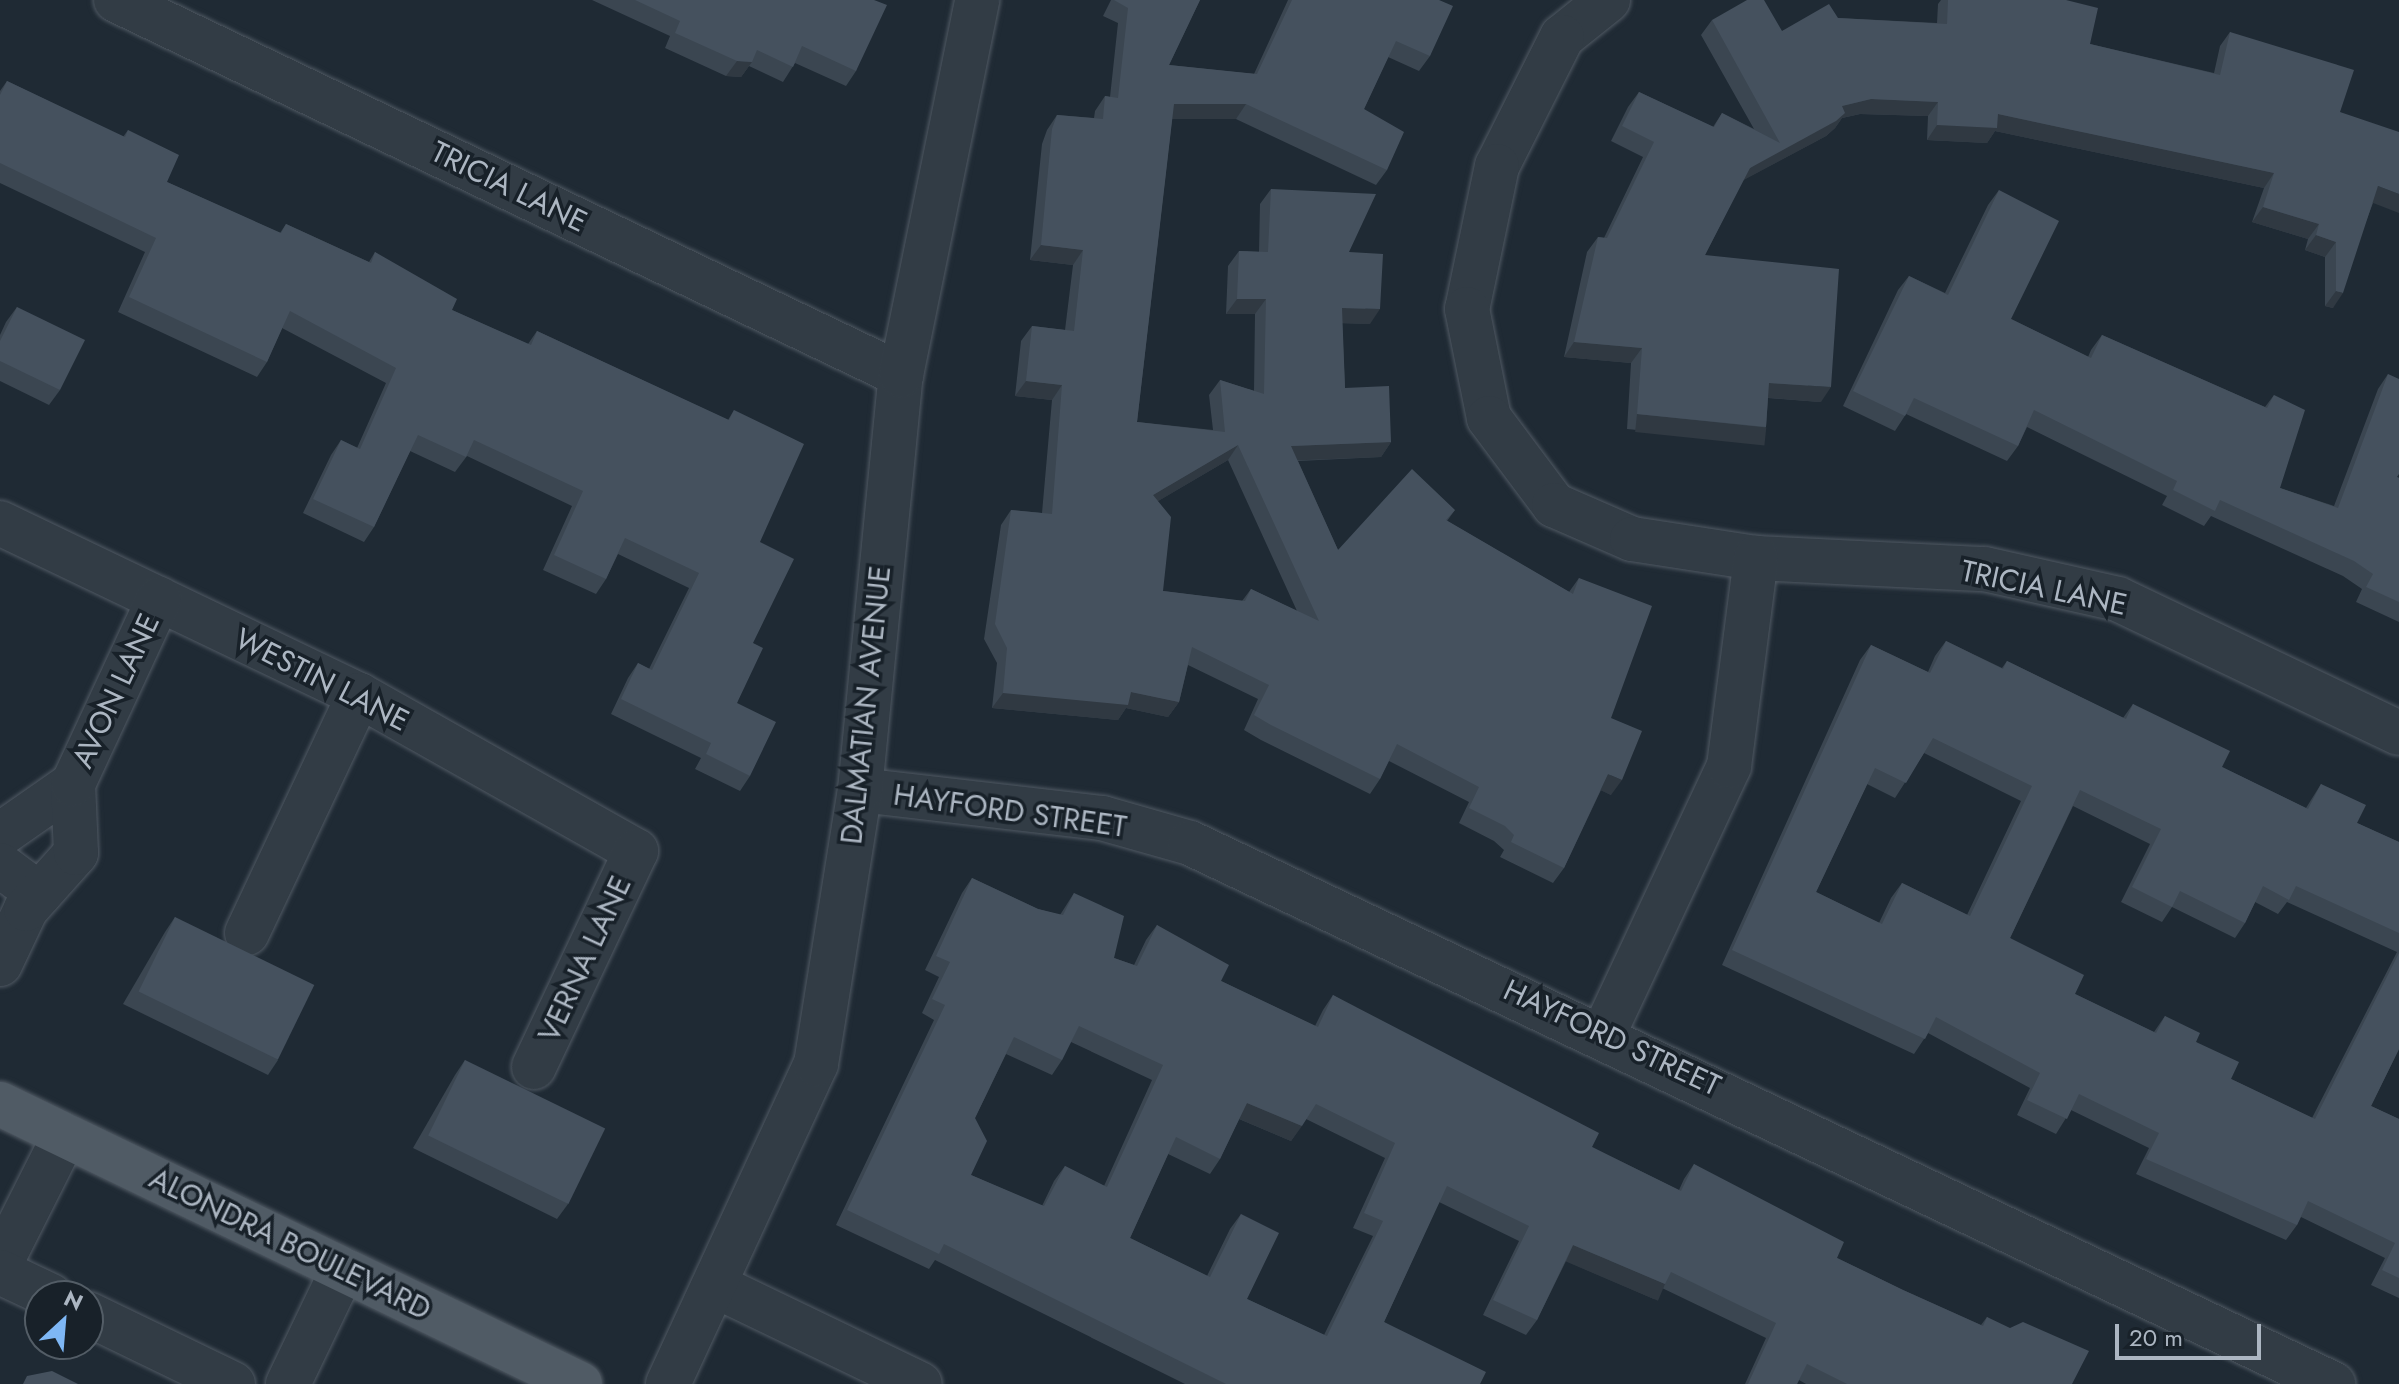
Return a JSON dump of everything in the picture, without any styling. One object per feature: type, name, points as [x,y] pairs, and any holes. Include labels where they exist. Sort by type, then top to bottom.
[{"type":"main road","name":"ALONDRA BOULEVARD","points":[[0,1104],[580,1384]]},
{"type":"street","name":"TRICIA LANE","points":[[116,0],[901,375]]},
{"type":"street","name":"DALMATIAN AVENUE","points":[[668,1384],[716,1286],[816,1064],[860,790],[901,375],[977,0]]},
{"type":"street","name":"TRICIA LANE","points":[[1608,0],[1562,37],[1497,166],[1467,309],[1489,418],[1554,505],[1632,539],[1756,558],[1985,569],[2118,599],[2399,733]]},
{"type":"street","name":"WESTIN LANE","points":[[0,523],[359,695],[636,851]]},
{"type":"street","points":[[1604,1033],[1729,766],[1756,558]]},
{"type":"street","name":"AVON LANE","points":[[0,964],[39,894],[76,853],[73,784],[159,599]]},
{"type":"street","points":[[247,933],[359,695]]},
{"type":"street","name":"AVON LANE","points":[[0,835],[73,784]]},
{"type":"street","name":"HAYFORD STREET","points":[[860,790],[1102,818],[1190,843],[1604,1033],[2333,1384]]},
{"type":"street","name":"VERNA LANE","points":[[534,1067],[636,851]]},
{"type":"street","points":[[0,865],[39,894]]},
{"type":"street","points":[[0,1264],[65,1135]]},
{"type":"street","points":[[288,1384],[343,1269]]},
{"type":"street","points":[[0,1272],[24,1283]]},
{"type":"street","points":[[716,1286],[920,1384]]},
{"type":"street","points":[[104,1322],[233,1384]]},
{"type":"building","points":[[635,0],[874,0],[887,5],[856,71],[802,46],[793,67],[757,50],[752,62],[737,61],[675,33],[680,21]]},
{"type":"building","points":[[1114,0],[1200,0],[1169,65],[1257,74],[1292,0],[1439,0],[1453,6],[1430,56],[1396,41],[1364,109],[1404,132],[1387,170],[1246,104],[1174,104],[1137,422],[1225,432],[1220,380],[1264,394],[1266,299],[1237,299],[1239,251],[1268,252],[1271,189],[1376,194],[1349,252],[1383,254],[1380,309],[1342,308],[1345,388],[1389,386],[1391,442],[1291,446],[1338,550],[1412,469],[1455,510],[1446,520],[1573,594],[1579,578],[1652,606],[1611,718],[1642,731],[1622,780],[1608,774],[1564,868],[1511,842],[1514,835],[1505,826],[1469,808],[1479,787],[1397,744],[1380,779],[1254,715],[1269,685],[1192,647],[1179,702],[1131,692],[1128,705],[1003,693],[1007,648],[995,624],[1011,510],[1052,514],[1062,385],[1026,381],[1032,326],[1074,331],[1083,250],[1041,245],[1052,129],[1057,115],[1103,119],[1105,96],[1118,98],[1128,8]],"holes":[[[1238,445],[1319,621],[1251,589],[1245,601],[1163,591],[1171,517],[1153,495]]]},
{"type":"building","points":[[1747,0],[1764,0],[1782,31],[1829,4],[1838,18],[1947,24],[1948,0],[2066,0],[2098,8],[2090,44],[2220,75],[2230,32],[2354,70],[2340,112],[2399,132],[2399,194],[2378,186],[2343,293],[2336,291],[2336,242],[2316,235],[2319,224],[2263,207],[2274,173],[1998,114],[1997,128],[1937,125],[1938,102],[1871,99],[1842,106],[1845,113],[1836,121],[1750,168],[1705,255],[1839,269],[1831,387],[1769,383],[1766,427],[1637,414],[1642,348],[1574,342],[1598,237],[1607,238],[1654,142],[1622,126],[1639,92],[1714,127],[1722,113],[1780,143],[1712,20]]},
{"type":"building","points":[[7,81],[125,137],[128,130],[179,155],[167,182],[281,233],[286,224],[371,263],[375,252],[457,299],[452,310],[531,345],[537,331],[729,420],[734,410],[804,444],[760,542],[794,559],[753,643],[763,648],[737,703],[776,722],[750,776],[706,754],[711,743],[621,699],[638,663],[652,670],[699,573],[625,538],[606,579],[554,555],[583,491],[474,440],[466,457],[418,435],[374,527],[313,499],[341,440],[360,449],[396,368],[290,311],[267,362],[129,297],[156,238],[0,163],[0,95]]},
{"type":"building","points":[[1999,190],[2059,221],[2011,319],[2091,358],[2102,335],[2267,408],[2274,395],[2305,410],[2280,488],[2338,508],[2388,374],[2399,379],[2399,602],[2366,587],[2373,574],[2354,561],[2220,500],[2215,511],[2173,490],[2177,481],[2034,410],[2018,446],[1914,398],[1905,416],[1853,391],[1909,276],[1948,295]]},
{"type":"building","points":[[17,307],[85,340],[60,390],[0,361],[0,341]]},
{"type":"building","points":[[1946,641],[2003,669],[2007,661],[2126,719],[2133,704],[2230,751],[2222,767],[2308,809],[2321,784],[2366,805],[2357,823],[2399,842],[2399,933],[2296,886],[2289,900],[2263,886],[2245,923],[2180,891],[2172,907],[2132,887],[2161,829],[2080,790],[2010,938],[2084,975],[2075,994],[2156,1033],[2165,1016],[2200,1033],[2196,1042],[2239,1062],[2231,1079],[2315,1119],[2399,953],[2399,1049],[2371,1106],[2399,1119],[2399,1278],[2382,1270],[2395,1243],[2308,1201],[2297,1225],[2146,1159],[2159,1133],[2079,1094],[2067,1119],[2027,1100],[2040,1073],[1936,1017],[1925,1039],[1732,950],[1871,645],[1930,673]],"holes":[[[1933,738],[2032,786],[1970,916],[1902,883],[1882,924],[1816,892],[1875,768],[1906,783]]]},
{"type":"building","points":[[972,878],[1038,909],[1063,915],[1074,893],[1124,916],[1114,958],[1137,966],[1157,925],[1229,965],[1221,981],[1318,1027],[1333,995],[1599,1133],[1592,1147],[1681,1191],[1694,1164],[1844,1242],[1837,1258],[1903,1290],[1983,1326],[1987,1317],[2010,1328],[2023,1322],[2089,1351],[2072,1384],[1847,1384],[1807,1364],[1797,1384],[1748,1384],[1776,1323],[1671,1272],[1665,1284],[1573,1245],[1537,1320],[1493,1300],[1529,1226],[1447,1186],[1384,1322],[1486,1372],[1480,1384],[1226,1384],[944,1244],[939,1254],[847,1210],[945,1005],[932,999],[950,962],[936,956]],"holes":[[[1079,1026],[1163,1065],[1107,1187],[1065,1166],[1044,1206],[971,1175],[987,1141],[975,1118],[1014,1037],[1062,1060]],[[1247,1103],[1302,1126],[1316,1104],[1395,1143],[1364,1213],[1383,1221],[1327,1336],[1247,1299],[1279,1233],[1241,1214],[1210,1277],[1130,1238],[1176,1137],[1220,1159]]]},
{"type":"building","points":[[175,917],[314,985],[278,1060],[139,992]]},
{"type":"building","points":[[465,1060],[605,1128],[568,1204],[428,1135]]},
{"type":"building","points":[[52,1371],[78,1384],[23,1384],[27,1376]]}]
